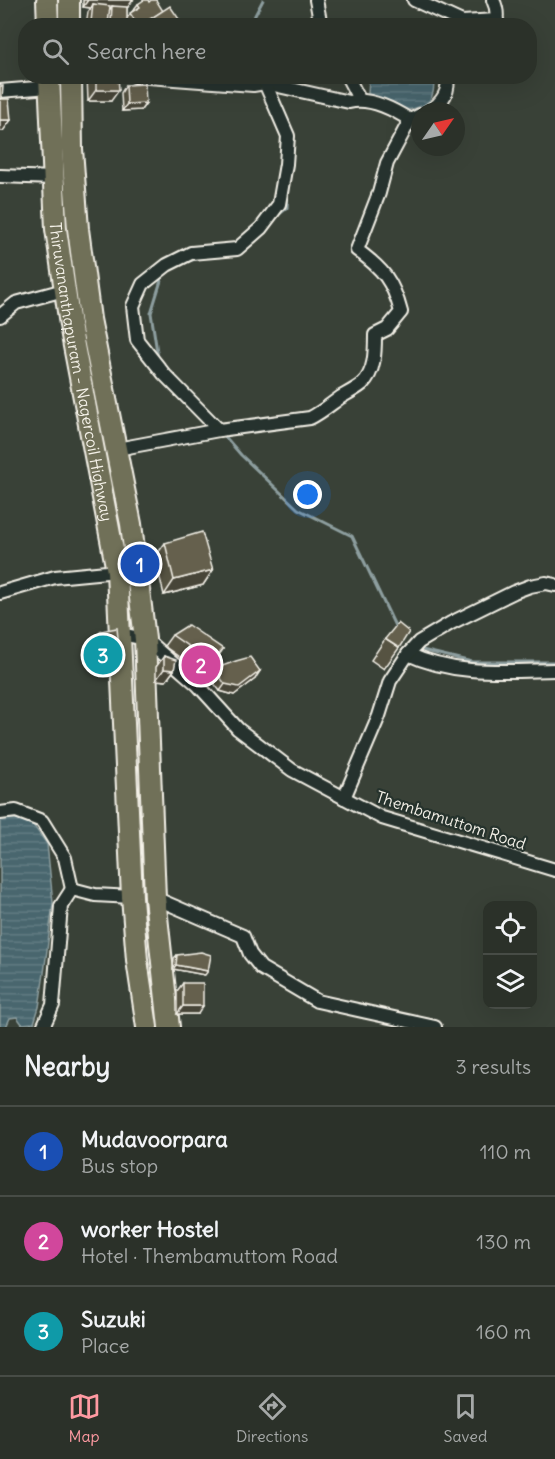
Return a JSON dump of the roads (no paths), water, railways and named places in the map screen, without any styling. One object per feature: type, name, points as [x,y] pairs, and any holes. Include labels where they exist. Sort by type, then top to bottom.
[{"type":"main road","points":[[47,0],[48,18]]},
{"type":"main road","points":[[69,0],[69,18]]},
{"type":"main road","name":"Thiruvananthapuram - Nagercoil Highway","points":[[49,84],[56,229],[64,290],[117,571],[132,897],[137,960],[147,1027]]},
{"type":"main road","name":"Thiruvananthapuram - Nagercoil Highway","points":[[71,84],[72,149],[78,229],[90,319],[131,524],[145,639],[155,898],[169,1027]]},
{"type":"street","points":[[316,0],[319,18]]},
{"type":"street","points":[[414,0],[453,18]]},
{"type":"street","points":[[493,0],[496,6],[496,18]]},
{"type":"street","points":[[0,92],[39,84]]},
{"type":"street","points":[[240,84],[259,84]]},
{"type":"street","points":[[219,430],[164,374],[137,340],[133,306],[143,284],[167,265],[191,253],[237,249],[261,228],[279,204],[288,136],[265,84]]},
{"type":"street","points":[[269,84],[348,102],[359,99],[411,116]]},
{"type":"street","points":[[351,84],[359,99]]},
{"type":"street","points":[[440,102],[445,98],[449,84]]},
{"type":"street","points":[[117,448],[219,430],[310,418],[362,384],[375,358],[375,335],[387,329],[401,312],[395,289],[372,261],[357,250],[379,193],[387,163],[411,124]]},
{"type":"street","points":[[0,176],[54,178]]},
{"type":"street","points":[[0,316],[16,303],[64,290]]},
{"type":"street","points":[[0,593],[55,577],[117,571]]},
{"type":"street","points":[[344,798],[380,716],[390,681],[419,642],[451,623],[514,592],[546,583],[555,585]]},
{"type":"street","points":[[121,634],[145,639]]},
{"type":"street","name":"Thembamuttom Road","points":[[145,639],[198,685],[238,729],[292,770],[382,818],[555,870]]},
{"type":"street","points":[[408,654],[426,663],[459,670],[555,670]]},
{"type":"street","points":[[0,813],[16,811],[42,821],[65,858],[72,889],[61,906],[53,1005],[43,1027]]},
{"type":"street","points":[[72,889],[95,895],[132,897]]},
{"type":"street","points":[[155,898],[243,936],[250,954],[261,968],[316,1002],[435,1027]]},
{"type":"water","points":[[369,84],[434,84],[433,93],[428,102],[411,102],[411,109],[403,112],[386,101],[368,94]]},
{"type":"water","points":[[25,819],[31,822],[47,844],[53,903],[39,1007],[34,1023],[22,1024],[17,1017],[10,1018],[6,1027],[0,1027],[0,820]]},
{"type":"waterway","points":[[254,18],[263,0]]},
{"type":"waterway","points":[[277,216],[287,208],[288,185]]},
{"type":"waterway","points":[[185,262],[199,258]]},
{"type":"waterway","points":[[158,358],[151,313],[163,274]]},
{"type":"waterway","points":[[222,433],[241,455],[298,509],[352,536],[396,628]]},
{"type":"waterway","points":[[418,649],[472,662],[555,662]]},
{"type":"place","name":"Mudavoorpara","points":[[140,564]]},
{"type":"place","name":"Suzuki","points":[[103,655]]},
{"type":"place","name":"worker Hostel","points":[[201,665]]}]
